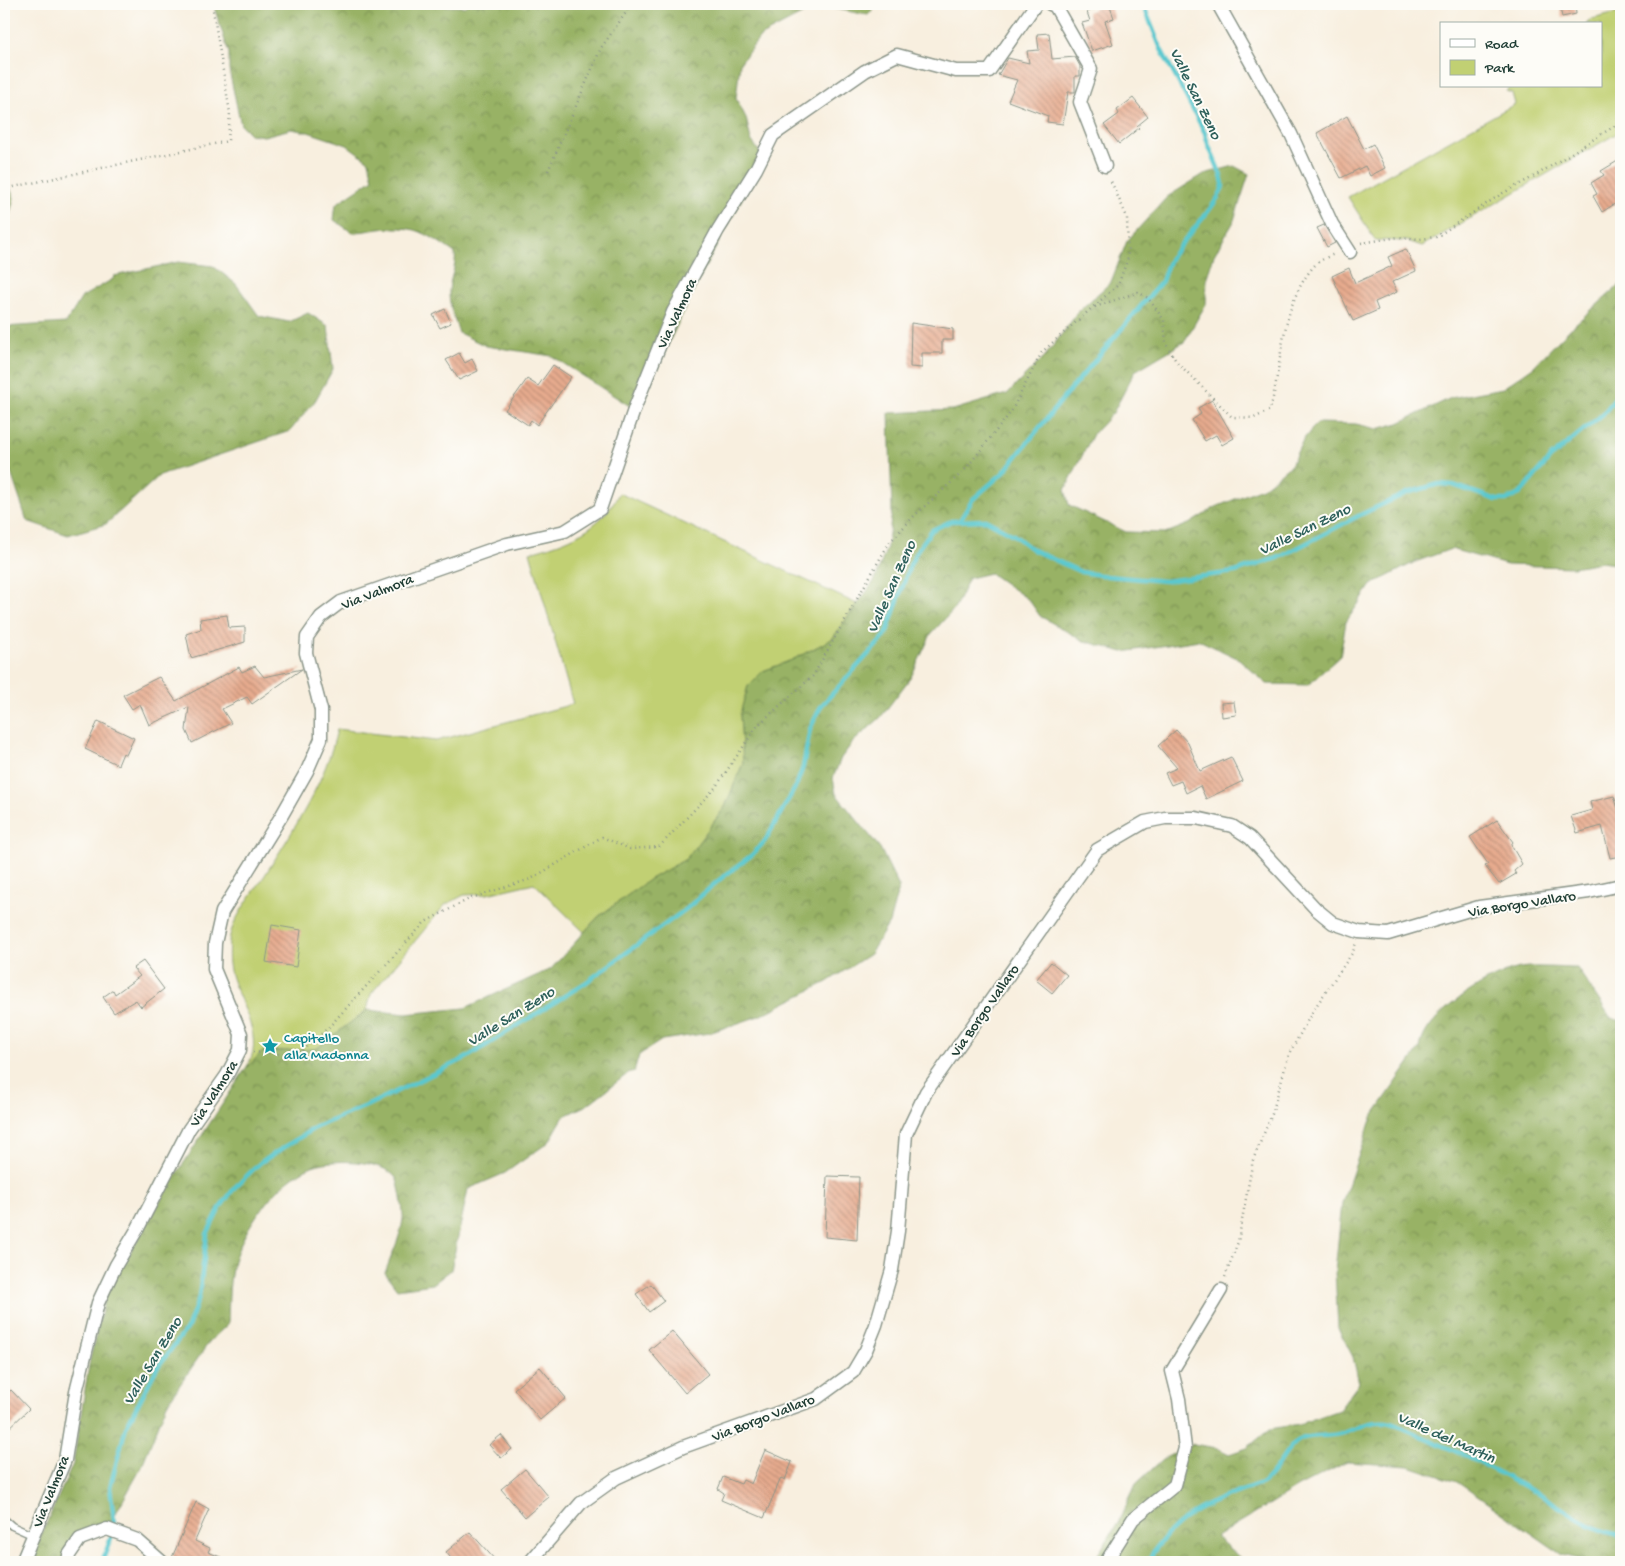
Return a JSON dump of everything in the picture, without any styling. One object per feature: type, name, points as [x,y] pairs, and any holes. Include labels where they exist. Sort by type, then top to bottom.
[{"type":"street","name":"Via Valmora","points":[[22,1562],[65,1460],[76,1392],[98,1303],[116,1265],[138,1228],[190,1129],[227,1075],[240,1050],[241,1034],[214,968],[215,943],[222,912],[282,815],[307,771],[321,739],[320,710],[306,654],[307,637],[321,617],[341,602],[507,544],[565,531],[600,509],[635,407],[673,312],[718,230],[756,170],[773,135],[865,71],[897,55],[956,71],[990,71],[1036,4]]},
{"type":"street","points":[[1050,4],[1054,6],[1090,70],[1080,102],[1105,166]]},
{"type":"street","points":[[1218,4],[1291,134],[1332,224],[1349,250]]},
{"type":"street","name":"Via Borgo Vallaro","points":[[530,1562],[581,1503],[616,1478],[683,1447],[816,1399],[853,1372],[866,1350],[876,1325],[892,1270],[898,1231],[906,1134],[926,1092],[1097,850],[1145,822],[1165,818],[1196,818],[1232,826],[1250,838],[1316,909],[1333,923],[1359,932],[1388,934],[1479,907],[1588,892],[1621,885]]},
{"type":"street","points":[[1106,1562],[1133,1519],[1175,1485],[1185,1448],[1179,1399],[1172,1371],[1221,1290]]},
{"type":"street","points":[[68,1562],[69,1556],[80,1539],[107,1529],[137,1540],[162,1562]]},
{"type":"lane","name":"Via Valmora","points":[[4,1519],[12,1526],[32,1535]]},
{"type":"path","points":[[4,190],[228,142],[230,113],[212,4]]},
{"type":"path","points":[[548,172],[601,48],[632,4]]},
{"type":"path","points":[[1093,307],[1138,292],[1148,298],[1164,320],[1166,344],[1176,362],[1232,417],[1254,418],[1270,410],[1277,384],[1282,344],[1297,293],[1316,264],[1369,240],[1436,237],[1503,193],[1535,176],[1621,122]]},
{"type":"path","points":[[240,1050],[290,1055],[301,1051],[328,1028],[425,922],[471,898],[531,879],[602,837],[630,849],[659,847],[715,788],[758,725],[813,676],[889,543],[914,516],[964,471],[1011,412],[1042,352],[1118,285],[1128,258],[1128,217],[1105,166]]},
{"type":"path","points":[[1221,1290],[1238,1242],[1254,1160],[1272,1114],[1289,1054],[1314,1009],[1353,952],[1359,932]]},
{"type":"green space","points":[[213,4],[411,4],[463,7],[470,4],[878,4],[868,15],[831,8],[809,11],[761,36],[740,63],[736,98],[746,118],[751,140],[764,158],[706,266],[636,410],[552,356],[486,346],[459,333],[449,298],[455,253],[436,240],[415,230],[400,228],[384,228],[353,233],[334,220],[336,204],[373,179],[369,161],[347,145],[308,132],[291,129],[264,136],[250,134],[241,125],[229,70],[229,53]]},
{"type":"green space","points":[[1621,12],[1621,131],[1422,246],[1407,241],[1375,240],[1348,197],[1515,104],[1512,93],[1506,91],[1510,88],[1602,88],[1602,22],[1588,22],[1592,19]]},
{"type":"green space","points":[[1234,166],[1249,174],[1233,223],[1214,255],[1207,277],[1206,304],[1184,342],[1135,371],[1113,413],[1093,434],[1065,490],[1069,505],[1126,532],[1166,533],[1189,524],[1216,507],[1264,487],[1291,465],[1303,440],[1317,423],[1356,424],[1377,429],[1399,423],[1451,398],[1503,388],[1533,367],[1573,326],[1621,284],[1621,565],[1601,562],[1573,567],[1507,565],[1451,549],[1415,562],[1371,585],[1346,622],[1340,656],[1308,685],[1267,684],[1239,659],[1199,640],[1123,652],[1084,641],[1040,616],[1029,600],[990,573],[969,578],[955,608],[931,634],[911,677],[880,718],[853,742],[841,758],[833,778],[836,794],[880,848],[899,887],[889,923],[870,954],[827,982],[759,1016],[709,1033],[662,1040],[639,1055],[634,1072],[630,1072],[587,1105],[564,1116],[549,1142],[505,1173],[468,1189],[451,1270],[433,1284],[397,1289],[385,1273],[398,1239],[403,1219],[400,1191],[396,1178],[389,1172],[368,1164],[330,1162],[310,1167],[286,1182],[257,1215],[237,1252],[232,1269],[228,1324],[209,1342],[167,1404],[140,1470],[107,1529],[80,1539],[68,1562],[29,1562],[73,1464],[90,1359],[106,1294],[172,1181],[246,1068],[262,1052],[316,1049],[367,1010],[406,1014],[465,1008],[551,969],[598,917],[650,879],[686,859],[725,807],[743,763],[740,714],[748,686],[763,671],[792,660],[832,639],[875,580],[887,547],[892,512],[889,413],[953,410],[1007,394],[1046,355],[1079,311],[1111,282],[1127,241],[1167,197],[1204,174]]},
{"type":"green space","points":[[4,174],[14,198],[8,221],[4,223]]},
{"type":"green space","points":[[178,262],[213,266],[236,284],[259,316],[289,322],[308,313],[328,326],[333,369],[315,401],[290,431],[160,475],[106,524],[68,535],[27,521],[9,467],[4,461],[4,327],[66,323],[82,297],[113,279],[114,276]]},
{"type":"green space","points":[[619,493],[857,604],[832,639],[792,660],[763,671],[748,686],[740,714],[743,763],[725,807],[686,859],[650,879],[598,917],[584,932],[534,883],[487,894],[464,895],[445,905],[371,994],[367,1010],[316,1049],[262,1052],[246,1068],[252,1057],[254,1046],[253,1034],[230,969],[228,951],[231,932],[244,906],[297,823],[317,786],[332,748],[337,729],[436,741],[573,704],[530,552],[557,544],[582,533],[603,516],[612,506]]},
{"type":"green space","points":[[1537,967],[1577,968],[1611,1018],[1621,1021],[1621,1562],[1591,1562],[1563,1555],[1457,1482],[1409,1466],[1347,1462],[1298,1487],[1216,1537],[1245,1562],[1093,1562],[1118,1523],[1136,1484],[1163,1459],[1193,1444],[1217,1448],[1229,1454],[1247,1448],[1270,1429],[1299,1424],[1339,1410],[1359,1383],[1353,1357],[1338,1328],[1335,1271],[1342,1203],[1372,1117],[1420,1048],[1424,1036],[1432,1023],[1444,1011],[1473,989],[1488,980],[1515,969]]},
{"type":"building","points":[[1109,4],[1114,18],[1105,21],[1113,44],[1092,51],[1082,23],[1090,21],[1087,12]]},
{"type":"building","points":[[1559,4],[1575,4],[1576,14],[1562,17]]},
{"type":"building","points":[[1049,33],[1052,59],[1075,57],[1080,66],[1080,76],[1075,76],[1075,92],[1068,92],[1063,124],[1047,122],[1048,116],[1008,101],[1017,80],[998,75],[1008,58],[1029,63],[1027,51],[1039,50],[1037,34]]},
{"type":"building","points":[[1133,98],[1148,117],[1137,126],[1139,128],[1119,144],[1104,125],[1119,114],[1117,110]]},
{"type":"building","points":[[1347,116],[1364,149],[1373,144],[1385,168],[1370,176],[1365,166],[1341,178],[1317,133]]},
{"type":"building","points":[[1621,159],[1621,200],[1602,212],[1593,196],[1597,194],[1591,183],[1604,175],[1601,171]]},
{"type":"building","points":[[1324,225],[1335,243],[1327,247],[1317,228]]},
{"type":"building","points":[[1406,249],[1416,271],[1392,282],[1397,292],[1375,302],[1378,310],[1353,321],[1332,276],[1349,268],[1355,283],[1392,266],[1388,257]]},
{"type":"building","points":[[445,309],[451,323],[440,328],[433,315]]},
{"type":"building","points":[[911,323],[953,329],[953,340],[942,340],[942,353],[922,353],[922,368],[910,367]]},
{"type":"building","points":[[459,353],[465,363],[472,359],[478,371],[459,380],[446,360]]},
{"type":"building","points":[[553,365],[571,377],[537,425],[531,420],[528,425],[505,410],[527,379],[538,386]]},
{"type":"building","points":[[1212,400],[1234,438],[1222,445],[1216,435],[1205,441],[1192,420],[1201,414],[1198,408]]},
{"type":"building","points":[[227,615],[229,628],[245,627],[245,642],[191,658],[186,634],[201,629],[200,619]]},
{"type":"building","points":[[255,666],[264,677],[302,669],[252,704],[247,697],[222,709],[231,723],[192,743],[186,730],[189,707],[149,725],[140,704],[132,709],[123,695],[159,677],[176,701],[239,667],[242,672]]},
{"type":"building","points":[[1234,702],[1236,715],[1222,717],[1221,703]]},
{"type":"building","points":[[98,721],[134,738],[126,755],[123,753],[118,765],[85,749]]},
{"type":"building","points":[[1176,730],[1188,743],[1200,771],[1231,757],[1243,781],[1206,799],[1200,786],[1186,793],[1181,781],[1171,785],[1165,773],[1177,768],[1158,746]]},
{"type":"building","points":[[1614,796],[1621,818],[1621,856],[1610,858],[1602,826],[1577,833],[1571,816],[1592,810],[1590,802]]},
{"type":"building","points":[[1497,820],[1513,842],[1511,845],[1522,864],[1514,871],[1516,874],[1499,884],[1485,866],[1488,864],[1470,837]]},
{"type":"building","points":[[272,925],[301,930],[296,967],[266,962]]},
{"type":"building","points":[[143,961],[164,989],[141,1007],[136,1000],[114,1013],[103,997],[113,990],[115,994],[140,976],[133,968]]},
{"type":"building","points":[[1051,962],[1067,975],[1052,993],[1036,980]]},
{"type":"building","points":[[827,1176],[859,1177],[857,1240],[825,1237]]},
{"type":"building","points":[[651,1284],[664,1301],[649,1312],[636,1294]]},
{"type":"building","points":[[672,1331],[708,1374],[685,1393],[649,1350]]},
{"type":"building","points":[[540,1367],[566,1398],[540,1420],[514,1389]]},
{"type":"building","points":[[11,1390],[29,1409],[4,1433],[4,1397]]},
{"type":"building","points":[[501,1435],[512,1449],[501,1458],[489,1445]]},
{"type":"building","points":[[765,1450],[792,1462],[785,1480],[781,1478],[764,1518],[721,1500],[724,1493],[718,1489],[723,1477],[741,1484],[743,1480],[751,1484]]},
{"type":"building","points":[[525,1469],[549,1497],[525,1517],[501,1489]]},
{"type":"building","points":[[196,1502],[209,1509],[195,1541],[210,1548],[208,1552],[233,1562],[170,1562]]},
{"type":"building","points":[[470,1532],[497,1562],[454,1562],[446,1552]]},
{"type":"waterway","name":"Valle San Zeno","points":[[960,520],[973,499],[1003,473],[1162,281],[1172,256],[1210,209],[1222,190],[1222,178],[1205,133],[1161,49],[1143,4]]},
{"type":"waterway","name":"Valle San Zeno","points":[[113,1528],[114,1520],[110,1487],[126,1427],[157,1368],[188,1327],[199,1297],[207,1234],[220,1208],[235,1187],[261,1162],[316,1127],[366,1106],[466,1058],[585,983],[686,909],[753,854],[765,841],[796,786],[803,767],[810,729],[821,706],[886,635],[910,565],[918,549],[932,530],[951,521],[986,520],[1015,536],[1033,550],[1081,572],[1107,576],[1165,581],[1235,572],[1280,557],[1407,493],[1439,484],[1453,485],[1497,500],[1506,500],[1520,494],[1550,458],[1603,414],[1621,391]]},
{"type":"waterway","name":"Valle del Martin","points":[[1147,1562],[1158,1545],[1183,1520],[1196,1511],[1225,1497],[1261,1484],[1272,1473],[1290,1448],[1301,1439],[1339,1434],[1366,1424],[1379,1422],[1395,1424],[1453,1450],[1532,1490],[1591,1526],[1621,1535]]},
{"type":"waterway","name":"Valle San Zeno","points":[[102,1562],[112,1535]]},
{"type":"place","name":"Capitello alla Madonna","points":[[270,1046]]}]
